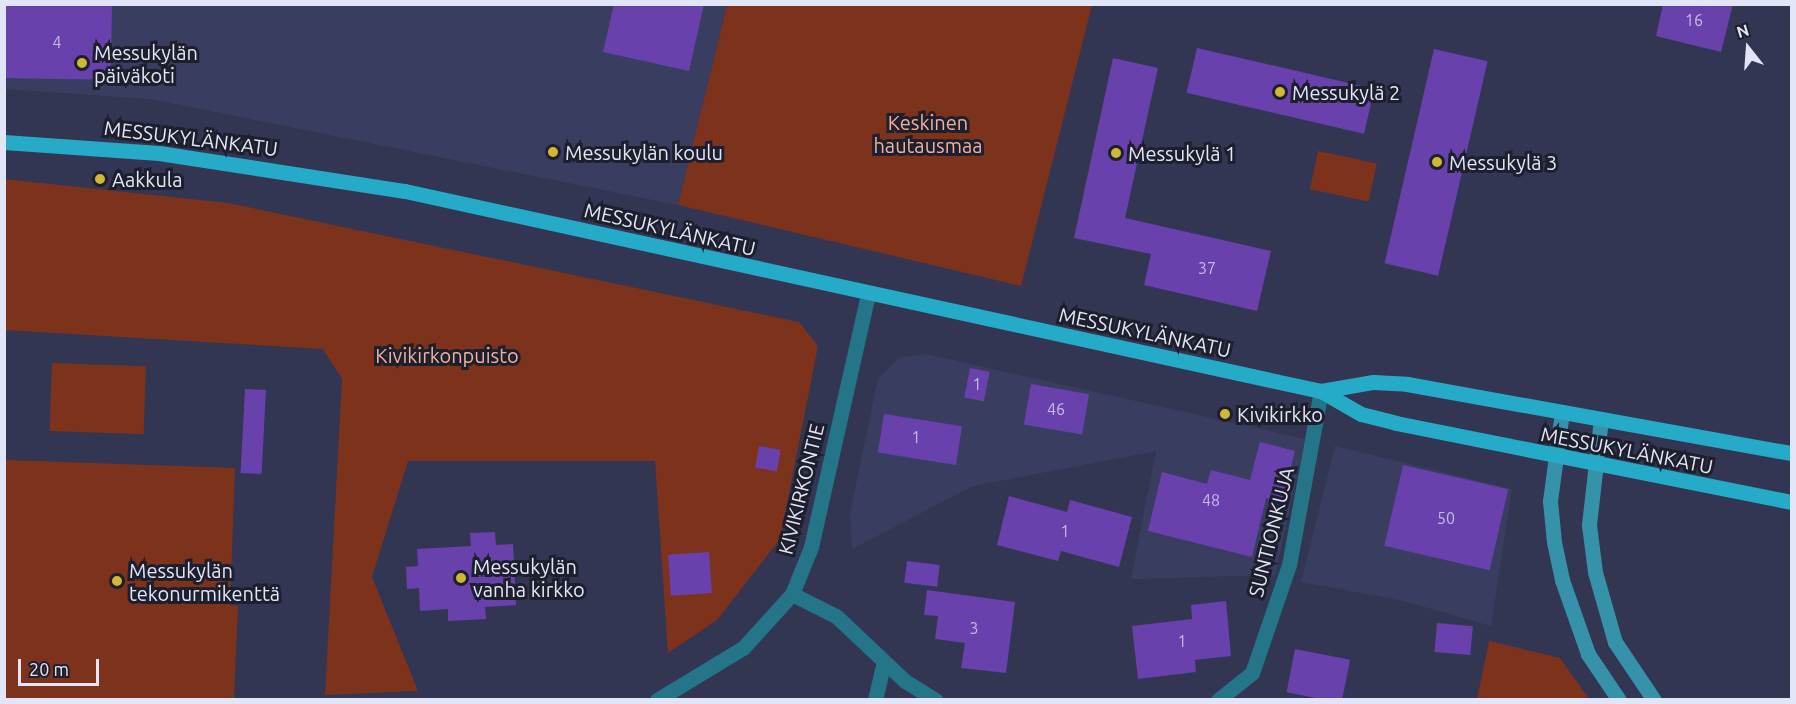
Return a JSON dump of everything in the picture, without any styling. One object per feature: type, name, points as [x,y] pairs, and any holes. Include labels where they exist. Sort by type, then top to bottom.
[{"type":"main road","name":"MESSUKYLÄNKATU","points":[[4,142],[182,156],[405,191],[868,294],[1321,391],[1361,414],[1553,457],[1791,502]]},
{"type":"main road","name":"MESSUKYLÄNKATU","points":[[1321,391],[1373,382],[1407,384],[1791,453]]},
{"type":"main road","points":[[1562,412],[1553,457],[1550,501],[1562,580],[1588,654],[1618,699]]},
{"type":"main road","points":[[1601,419],[1589,525],[1601,604],[1615,642],[1654,699]]},
{"type":"street","name":"KIVIKIRKONTIE","points":[[657,699],[743,648],[792,594],[811,547],[868,294]]},
{"type":"street","name":"SUNTIONKUJA","points":[[1218,699],[1252,673],[1289,565],[1321,391]]},
{"type":"street","points":[[792,594],[836,616],[884,662],[935,699]]},
{"type":"street","points":[[875,699],[884,662]]},
{"type":"shaded area","name":"Messukylän koulu","points":[[4,5],[727,5],[678,205],[151,99],[5,89]]},
{"type":"shaded area","points":[[926,354],[1305,439],[1275,575],[1131,579],[1156,451],[973,486],[852,549],[850,513],[878,379],[899,358]]},
{"type":"shaded area","points":[[1335,446],[1512,489],[1491,626],[1400,600],[1301,582]]},
{"type":"green space","name":"Keskinen hautausmaa","points":[[727,5],[1092,5],[1021,286],[678,205]]},
{"type":"green space","points":[[1318,151],[1377,163],[1369,202],[1310,189]]},
{"type":"green space","name":"Kivikirkonpuisto","points":[[4,179],[228,203],[799,322],[818,346],[780,539],[717,620],[668,653],[655,461],[408,461],[372,577],[418,691],[325,695],[342,379],[323,349],[5,330]]},
{"type":"green space","points":[[52,363],[146,366],[144,434],[50,431]]},
{"type":"green space","name":"Messukylän tekonurmikenttä","points":[[5,460],[235,468],[230,605],[238,606],[234,699],[5,699]]},
{"type":"green space","points":[[1489,641],[1560,658],[1589,699],[1477,699]]},
{"type":"building","points":[[4,4],[112,6],[111,80],[4,78]]},
{"type":"building","points":[[614,4],[704,4],[689,71],[603,52]]},
{"type":"building","points":[[1663,4],[1733,4],[1721,52],[1656,36]]},
{"type":"building","name":"Messukylä 2","points":[[1197,48],[1374,89],[1364,134],[1187,93]]},
{"type":"building","name":"Messukylä 3","points":[[1434,49],[1488,61],[1438,276],[1385,263]]},
{"type":"building","points":[[1113,58],[1158,68],[1125,218],[1271,251],[1257,311],[1144,285],[1151,254],[1074,238]]},
{"type":"building","points":[[970,368],[990,372],[984,401],[964,397]]},
{"type":"building","points":[[1031,384],[1089,394],[1082,435],[1024,424]]},
{"type":"building","points":[[245,389],[266,390],[262,474],[241,473]]},
{"type":"building","points":[[884,414],[962,426],[956,465],[878,453]]},
{"type":"building","points":[[1260,442],[1295,451],[1282,502],[1266,498],[1252,557],[1148,531],[1162,472],[1207,484],[1211,470],[1250,480]]},
{"type":"building","points":[[759,446],[781,450],[777,471],[755,468]]},
{"type":"building","points":[[1403,465],[1508,489],[1490,570],[1384,546]]},
{"type":"building","points":[[1009,496],[1067,512],[1070,500],[1132,517],[1119,567],[1061,551],[1058,561],[997,545]]},
{"type":"building","name":"Messukylän vanha kirkko","points":[[495,532],[496,545],[513,544],[516,605],[485,607],[486,619],[448,621],[448,609],[420,611],[419,588],[407,589],[406,567],[418,566],[417,549],[471,546],[470,533]]},
{"type":"building","points":[[709,552],[712,593],[671,596],[668,555]]},
{"type":"building","points":[[907,561],[940,565],[937,587],[904,583]]},
{"type":"building","points":[[927,590],[1015,602],[1006,673],[961,668],[965,643],[935,639],[938,616],[924,615]]},
{"type":"building","points":[[1226,601],[1231,656],[1195,660],[1196,672],[1138,679],[1132,626],[1192,619],[1191,605]]},
{"type":"building","points":[[1437,623],[1473,626],[1470,655],[1434,652]]},
{"type":"building","points":[[1295,649],[1350,660],[1342,700],[1327,700],[1287,692]]},
{"type":"place","name":"Messukylän päiväkoti","points":[[82,63]]},
{"type":"place","name":"Messukylä 2","points":[[1280,92]]},
{"type":"place","name":"Messukylän koulu","points":[[553,152]]},
{"type":"place","name":"Messukylä 1","points":[[1116,153]]},
{"type":"place","name":"Messukylä 3","points":[[1437,162]]},
{"type":"place","name":"Aakkula","points":[[100,179]]},
{"type":"place","name":"Kivikirkko","points":[[1225,414]]},
{"type":"place","name":"Messukylän vanha kirkko","points":[[461,578]]},
{"type":"place","name":"Messukylän tekonurmikenttä","points":[[117,581]]}]
